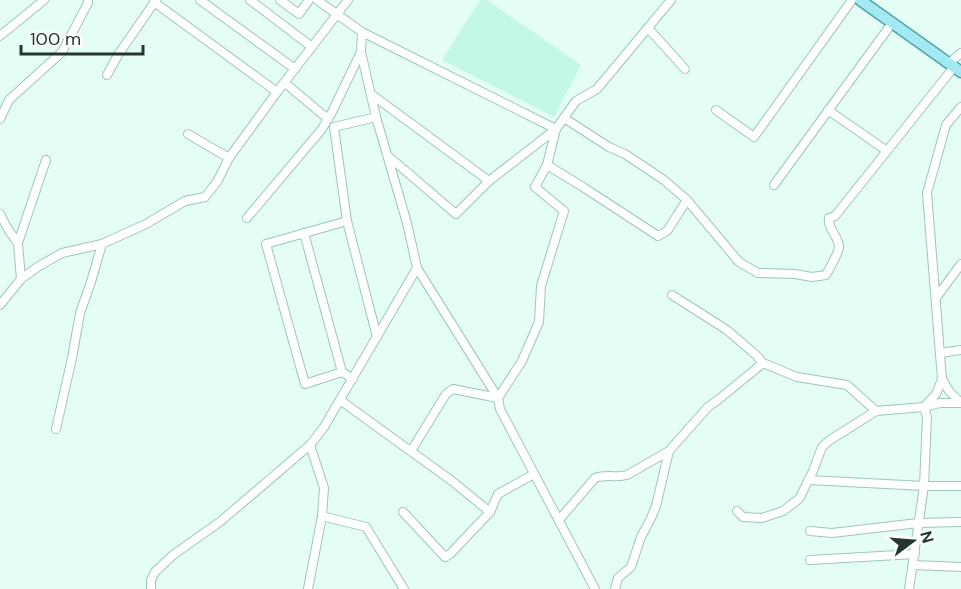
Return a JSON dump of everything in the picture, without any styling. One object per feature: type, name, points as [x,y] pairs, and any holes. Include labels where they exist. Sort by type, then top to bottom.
[{"type":"main road","points":[[860,0],[955,68]]},
{"type":"street","points":[[0,36],[44,0]]},
{"type":"street","points":[[0,119],[9,100],[62,52],[88,0]]},
{"type":"street","points":[[200,0],[295,69]]},
{"type":"street","points":[[280,0],[299,14],[309,0]]},
{"type":"street","points":[[317,0],[362,32],[556,129]]},
{"type":"street","points":[[0,305],[21,279],[62,253],[102,244],[146,224],[185,201],[205,197],[217,182],[229,158],[348,0]]},
{"type":"street","points":[[387,156],[456,214],[489,181],[556,129],[576,101],[597,89],[671,0]]},
{"type":"street","points":[[716,110],[754,137],[852,0]]},
{"type":"street","points":[[107,75],[155,1],[277,92]]},
{"type":"street","points":[[255,2],[312,47]]},
{"type":"street","points":[[774,185],[892,23]]},
{"type":"street","points":[[648,28],[685,69]]},
{"type":"street","points":[[362,32],[361,52],[375,117],[407,223],[417,268],[498,398],[500,409],[595,589]]},
{"type":"street","points":[[247,218],[314,140],[328,119],[361,52]]},
{"type":"street","points":[[564,118],[664,180],[687,200],[739,262],[758,273],[812,277],[826,275],[839,249],[838,241],[828,223],[829,218],[835,216],[955,68],[961,52]]},
{"type":"street","points":[[285,82],[328,119]]},
{"type":"street","points":[[371,94],[489,181]]},
{"type":"street","points":[[961,107],[946,125],[927,193],[942,379],[949,391],[961,403]]},
{"type":"street","points":[[828,110],[887,151]]},
{"type":"street","points":[[375,117],[334,127],[347,220],[377,337]]},
{"type":"street","points":[[498,398],[522,361],[539,322],[541,286],[564,211],[536,187],[546,165],[556,129]]},
{"type":"street","points":[[188,134],[229,158]]},
{"type":"street","points":[[21,279],[18,243],[46,160]]},
{"type":"street","points":[[546,165],[658,236],[668,231],[687,200]]},
{"type":"street","points":[[0,214],[18,243]]},
{"type":"street","points":[[342,372],[305,384],[266,244],[347,220]]},
{"type":"street","points":[[304,233],[342,372],[353,379]]},
{"type":"street","points":[[56,429],[80,313],[92,282],[102,244]]},
{"type":"street","points":[[936,298],[961,264]]},
{"type":"street","points":[[152,589],[151,580],[155,572],[173,555],[221,521],[310,445],[324,427],[417,268]]},
{"type":"street","points":[[672,295],[726,330],[763,363],[797,377],[847,385],[876,411]]},
{"type":"street","points":[[940,353],[961,350]]},
{"type":"street","points":[[559,520],[596,478],[627,475],[669,451],[708,407],[763,363]]},
{"type":"street","points":[[924,407],[936,394],[942,379]]},
{"type":"street","points":[[411,452],[446,394],[453,389],[498,398]]},
{"type":"street","points":[[340,400],[452,481],[490,512]]},
{"type":"street","points":[[737,511],[743,517],[762,518],[783,511],[799,499],[822,447],[876,411],[924,407],[940,403],[961,403]]},
{"type":"street","points":[[909,589],[924,486],[927,417],[924,407]]},
{"type":"street","points":[[308,589],[322,516],[324,488],[310,445]]},
{"type":"street","points":[[615,589],[618,578],[631,567],[641,537],[656,506],[669,451]]},
{"type":"street","points":[[403,512],[445,557],[490,512],[498,494],[534,474]]},
{"type":"street","points":[[808,480],[961,486]]},
{"type":"street","points":[[322,516],[366,527],[405,589]]},
{"type":"street","points":[[810,531],[832,533],[918,523],[961,522]]},
{"type":"street","points":[[810,560],[915,554]]},
{"type":"street","points":[[913,565],[961,567]]},
{"type":"shaded area","points":[[480,0],[487,0],[581,65],[554,117],[442,60]]}]
